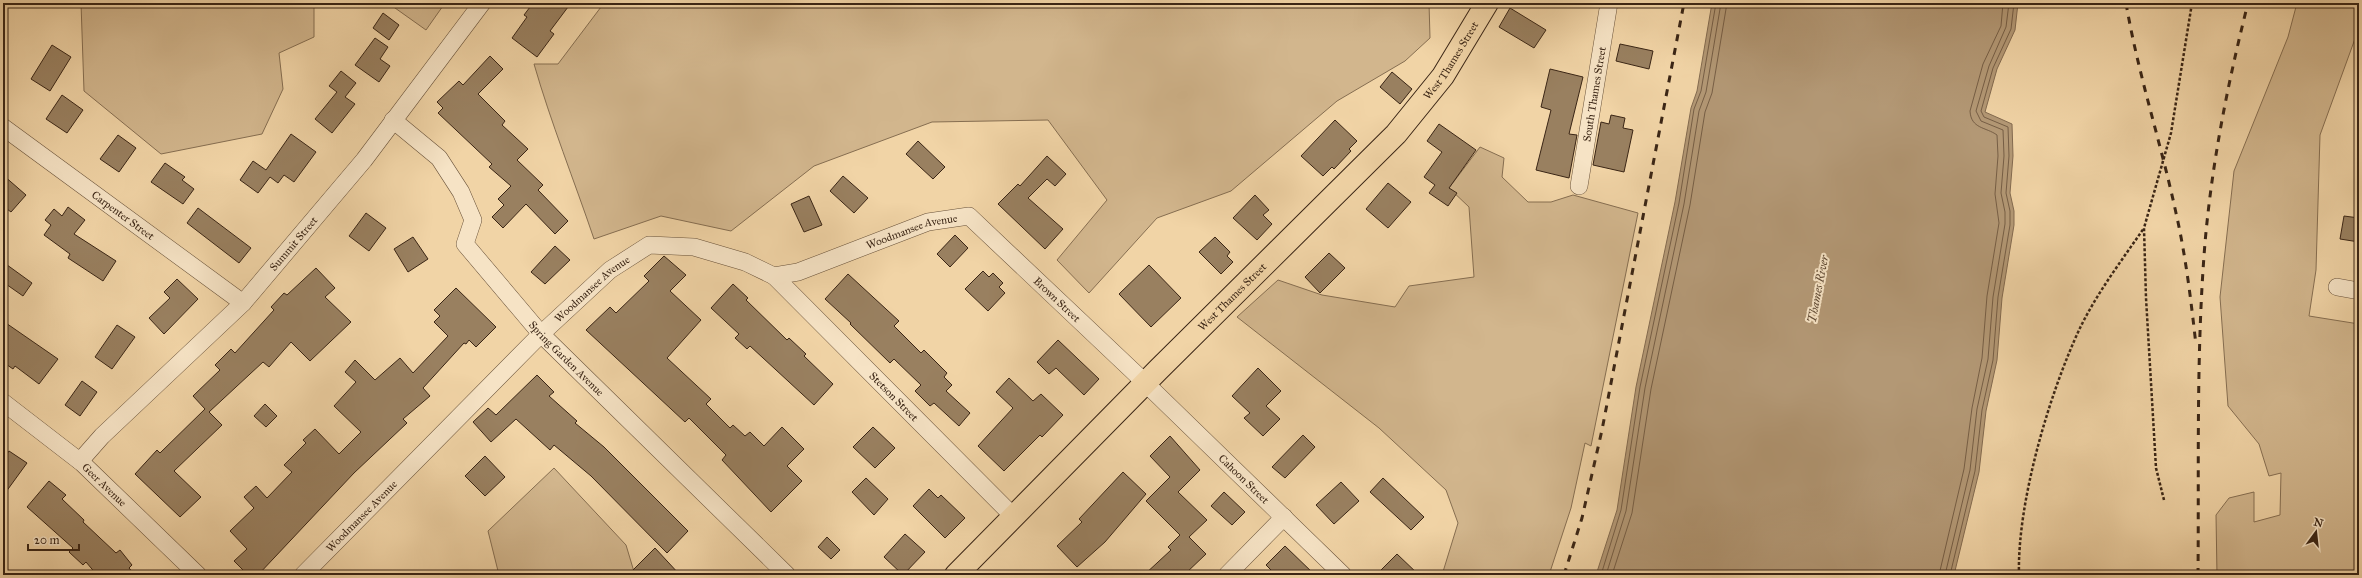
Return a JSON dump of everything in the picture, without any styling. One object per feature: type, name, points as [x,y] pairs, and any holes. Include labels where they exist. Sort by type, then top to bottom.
[{"type":"main road","name":"West Thames Street","points":[[956,575],[1396,134],[1443,76],[1487,3]]},
{"type":"street","name":"Summit Street","points":[[80,461],[102,436],[242,303],[364,160],[481,3]]},
{"type":"street","name":"South Thames Street","points":[[1579,186],[1610,3]]},
{"type":"street","name":"Spring Garden Avenue","points":[[393,120],[439,158],[461,192],[473,220],[465,244],[541,334],[787,575]]},
{"type":"street","name":"Carpenter Street","points":[[3,127],[242,303]]},
{"type":"street","name":"Brown Street","points":[[969,216],[1146,383]]},
{"type":"street","name":"Woodmansee Avenue","points":[[303,575],[541,334],[610,270],[650,245],[694,246],[745,262],[774,276],[798,272],[928,222],[969,216]]},
{"type":"street","name":"Stetson Street","points":[[774,276],[1014,516]]},
{"type":"street","points":[[2337,287],[2359,291]]},
{"type":"street","name":"Cahoon Street","points":[[1146,383],[1343,575]]},
{"type":"street","name":"Geer Avenue","points":[[3,402],[80,461],[198,575]]},
{"type":"street","points":[[1227,575],[1284,517]]},
{"type":"path","points":[[2019,575],[2024,514],[2039,442],[2060,379],[2081,328],[2144,228],[2171,133],[2192,3]]},
{"type":"path","points":[[2144,228],[2146,298],[2156,468],[2164,500]]},
{"type":"shaded area","points":[[81,3],[314,3],[314,37],[279,53],[283,89],[262,134],[161,154],[84,91]]},
{"type":"shaded area","points":[[388,3],[445,3],[426,30]]},
{"type":"shaded area","points":[[604,3],[1429,3],[1430,38],[1405,61],[1337,101],[1231,191],[1157,218],[1089,293],[1057,260],[1107,200],[1048,120],[932,122],[814,166],[731,231],[661,216],[594,239],[555,130],[534,64],[558,64]]},
{"type":"shaded area","points":[[2297,3],[2359,3],[2359,37],[2356,36],[2320,135],[2316,270],[2309,316],[2359,324],[2359,575],[2217,575],[2216,515],[2229,498],[2254,492],[2254,522],[2280,515],[2281,473],[2269,476],[2259,444],[2228,406],[2220,297],[2234,171],[2288,37]]},
{"type":"shaded area","points":[[1480,147],[1504,158],[1502,177],[1528,202],[1551,202],[1573,195],[1638,213],[1591,446],[1585,443],[1571,508],[1549,575],[1442,575],[1458,523],[1446,490],[1379,428],[1237,317],[1278,280],[1322,295],[1395,307],[1409,286],[1474,277],[1469,207],[1449,188]]},
{"type":"shaded area","points":[[554,468],[626,545],[635,575],[496,575],[498,571],[488,531]]},
{"type":"water","name":"Thames River","points":[[1712,3],[2018,3],[2015,30],[1997,69],[1985,112],[2012,124],[2013,156],[2010,193],[2014,211],[2014,225],[2002,298],[1997,360],[1986,411],[1979,472],[1954,575],[1596,575],[1617,510],[1636,387],[1675,202],[1691,108],[1697,91]]},
{"type":"building","points":[[533,3],[571,3],[550,31],[554,34],[537,57],[512,38],[527,17],[524,15]]},
{"type":"building","points":[[1510,8],[1546,30],[1534,48],[1499,27]]},
{"type":"building","points":[[383,13],[399,25],[389,40],[373,28]]},
{"type":"building","points":[[375,38],[388,47],[380,59],[390,66],[379,82],[355,65]]},
{"type":"building","points":[[1620,44],[1653,51],[1649,69],[1616,61]]},
{"type":"building","points":[[52,45],[71,57],[50,91],[31,79]]},
{"type":"building","points":[[490,56],[503,69],[478,94],[505,121],[502,125],[528,149],[517,160],[543,185],[538,190],[568,221],[555,234],[526,204],[503,228],[492,217],[504,205],[498,199],[511,186],[489,167],[492,164],[438,113],[443,108],[437,102],[459,81],[463,85]]},
{"type":"building","points":[[1550,69],[1583,77],[1569,134],[1577,135],[1569,178],[1536,170],[1551,110],[1541,107]]},
{"type":"building","points":[[341,71],[356,83],[345,97],[355,104],[332,133],[315,119],[337,92],[329,86]]},
{"type":"building","points":[[1392,72],[1412,89],[1400,104],[1380,87]]},
{"type":"building","points":[[62,95],[83,110],[67,133],[46,119]]},
{"type":"building","points":[[1611,115],[1625,118],[1623,128],[1633,130],[1624,172],[1593,165],[1601,122],[1609,124]]},
{"type":"building","points":[[1335,120],[1357,141],[1349,149],[1351,151],[1334,169],[1332,167],[1323,176],[1301,156]]},
{"type":"building","points":[[1439,124],[1476,150],[1449,188],[1457,193],[1448,206],[1429,193],[1435,185],[1424,177],[1442,152],[1427,141]]},
{"type":"building","points":[[291,134],[316,152],[294,182],[284,175],[278,183],[270,177],[258,193],[240,180],[253,161],[266,170]]},
{"type":"building","points":[[118,135],[136,148],[119,172],[100,159]]},
{"type":"building","points":[[918,141],[945,167],[933,179],[906,154]]},
{"type":"building","points":[[1047,156],[1066,174],[1055,186],[1047,179],[1028,198],[1063,229],[1045,249],[998,204],[1018,184],[1020,186]]},
{"type":"building","points":[[165,163],[185,177],[182,180],[194,189],[183,204],[151,182]]},
{"type":"building","points":[[3,175],[26,195],[11,212],[3,206]]},
{"type":"building","points":[[843,176],[868,198],[854,213],[830,191]]},
{"type":"building","points":[[1388,183],[1411,202],[1388,228],[1366,209]]},
{"type":"building","points":[[1255,195],[1269,210],[1263,215],[1272,224],[1257,240],[1233,218]]},
{"type":"building","points":[[809,196],[822,225],[804,232],[791,204]]},
{"type":"building","points":[[68,207],[85,220],[74,234],[116,261],[103,281],[68,258],[70,254],[44,235],[51,225],[45,220],[54,209],[62,216]]},
{"type":"building","points":[[198,208],[251,248],[239,263],[187,223]]},
{"type":"building","points":[[366,213],[386,228],[369,251],[349,236]]},
{"type":"building","points":[[2344,216],[2359,218],[2359,242],[2340,239]]},
{"type":"building","points":[[955,235],[968,248],[950,267],[937,254]]},
{"type":"building","points":[[413,237],[428,259],[408,272],[394,249]]},
{"type":"building","points":[[1215,237],[1230,252],[1227,256],[1233,262],[1221,274],[1199,252]]},
{"type":"building","points":[[555,246],[570,260],[545,284],[531,272]]},
{"type":"building","points":[[1329,253],[1345,268],[1320,293],[1305,277]]},
{"type":"building","points":[[664,256],[686,275],[670,291],[701,320],[667,358],[711,399],[706,404],[730,428],[733,425],[745,436],[750,432],[764,446],[782,427],[804,449],[787,466],[802,481],[771,512],[722,460],[726,455],[689,418],[685,422],[586,330],[610,307],[616,313],[649,281],[644,276]]},
{"type":"building","points":[[3,262],[32,283],[23,296],[3,282]]},
{"type":"building","points":[[1149,265],[1181,298],[1151,327],[1119,294]]},
{"type":"building","points":[[316,268],[335,288],[325,297],[351,322],[310,361],[291,342],[269,367],[263,362],[209,412],[222,425],[174,471],[201,497],[180,517],[135,474],[157,450],[160,453],[205,409],[193,396],[220,370],[215,365],[231,349],[235,353],[274,310],[271,307],[284,293],[287,295]]},
{"type":"building","points":[[983,271],[989,277],[993,273],[1003,283],[999,287],[1005,293],[988,311],[965,289]]},
{"type":"building","points":[[848,274],[899,321],[894,326],[921,353],[924,350],[947,373],[944,377],[952,385],[946,391],[970,413],[959,426],[934,403],[930,406],[915,391],[921,385],[894,359],[890,363],[825,299]]},
{"type":"building","points":[[177,279],[198,299],[164,334],[149,318],[170,298],[164,292]]},
{"type":"building","points":[[733,284],[748,298],[746,300],[787,340],[789,338],[806,354],[804,356],[833,384],[814,405],[750,346],[747,349],[735,338],[739,334],[711,308]]},
{"type":"building","points":[[456,288],[496,327],[476,347],[469,340],[466,344],[464,343],[423,388],[430,396],[403,419],[407,423],[354,473],[258,575],[248,575],[234,561],[247,549],[230,531],[254,508],[244,497],[256,486],[267,498],[292,472],[284,465],[306,443],[303,440],[315,429],[339,454],[361,432],[334,406],[356,382],[345,372],[355,360],[375,380],[400,358],[413,373],[448,336],[434,322],[440,316],[434,310]]},
{"type":"building","points":[[3,321],[58,359],[39,384],[15,366],[13,369],[3,362]]},
{"type":"building","points":[[117,325],[135,337],[112,369],[95,357]]},
{"type":"building","points":[[1058,340],[1099,379],[1084,395],[1056,368],[1049,374],[1037,362]]},
{"type":"building","points":[[1258,368],[1281,391],[1266,406],[1280,419],[1263,436],[1244,418],[1250,413],[1232,396]]},
{"type":"building","points":[[537,375],[554,392],[549,396],[577,421],[575,423],[604,447],[688,531],[667,553],[591,476],[554,445],[550,450],[516,419],[491,442],[473,422],[488,408],[496,415]]},
{"type":"building","points":[[1009,378],[1033,401],[1041,394],[1063,415],[1042,437],[1040,435],[1004,471],[978,446],[1013,408],[996,392]]},
{"type":"building","points":[[82,381],[97,392],[80,416],[65,405]]},
{"type":"building","points":[[265,404],[277,416],[266,427],[254,416]]},
{"type":"building","points":[[873,427],[895,448],[875,468],[853,447]]},
{"type":"building","points":[[1303,435],[1315,447],[1285,478],[1272,467]]},
{"type":"building","points":[[1170,436],[1200,470],[1178,492],[1207,520],[1189,537],[1206,554],[1184,575],[1144,575],[1171,550],[1168,547],[1180,535],[1146,501],[1170,477],[1150,456]]},
{"type":"building","points":[[9,451],[27,463],[3,496],[3,459]]},
{"type":"building","points":[[485,456],[505,477],[485,496],[465,476]]},
{"type":"building","points":[[1123,472],[1146,494],[1105,542],[1077,567],[1057,546],[1082,522],[1079,519]]},
{"type":"building","points":[[866,478],[888,499],[874,515],[852,492]]},
{"type":"building","points":[[1383,478],[1424,517],[1411,530],[1370,492]]},
{"type":"building","points":[[49,481],[66,495],[62,499],[84,520],[83,522],[116,553],[120,550],[132,565],[129,568],[135,575],[97,575],[86,562],[83,565],[69,552],[73,548],[27,507]]},
{"type":"building","points":[[1341,482],[1359,501],[1334,524],[1316,505]]},
{"type":"building","points":[[929,489],[938,498],[941,495],[965,518],[945,538],[913,506]]},
{"type":"building","points":[[1224,492],[1245,512],[1232,525],[1211,506]]},
{"type":"building","points":[[905,534],[925,552],[903,575],[884,557]]},
{"type":"building","points":[[827,537],[840,550],[831,559],[818,547]]},
{"type":"building","points":[[1285,546],[1315,575],[1276,575],[1266,565]]},
{"type":"building","points":[[655,548],[680,575],[628,575]]},
{"type":"building","points":[[1397,554],[1419,575],[1376,575]]},
{"type":"railway","points":[[1564,575],[1582,518],[1602,430],[1684,3]]},
{"type":"railway","points":[[2126,3],[2137,56],[2180,230],[2196,345]]},
{"type":"railway","points":[[2198,575],[2198,409],[2200,326],[2205,243],[2216,152],[2234,62],[2248,3]]}]
